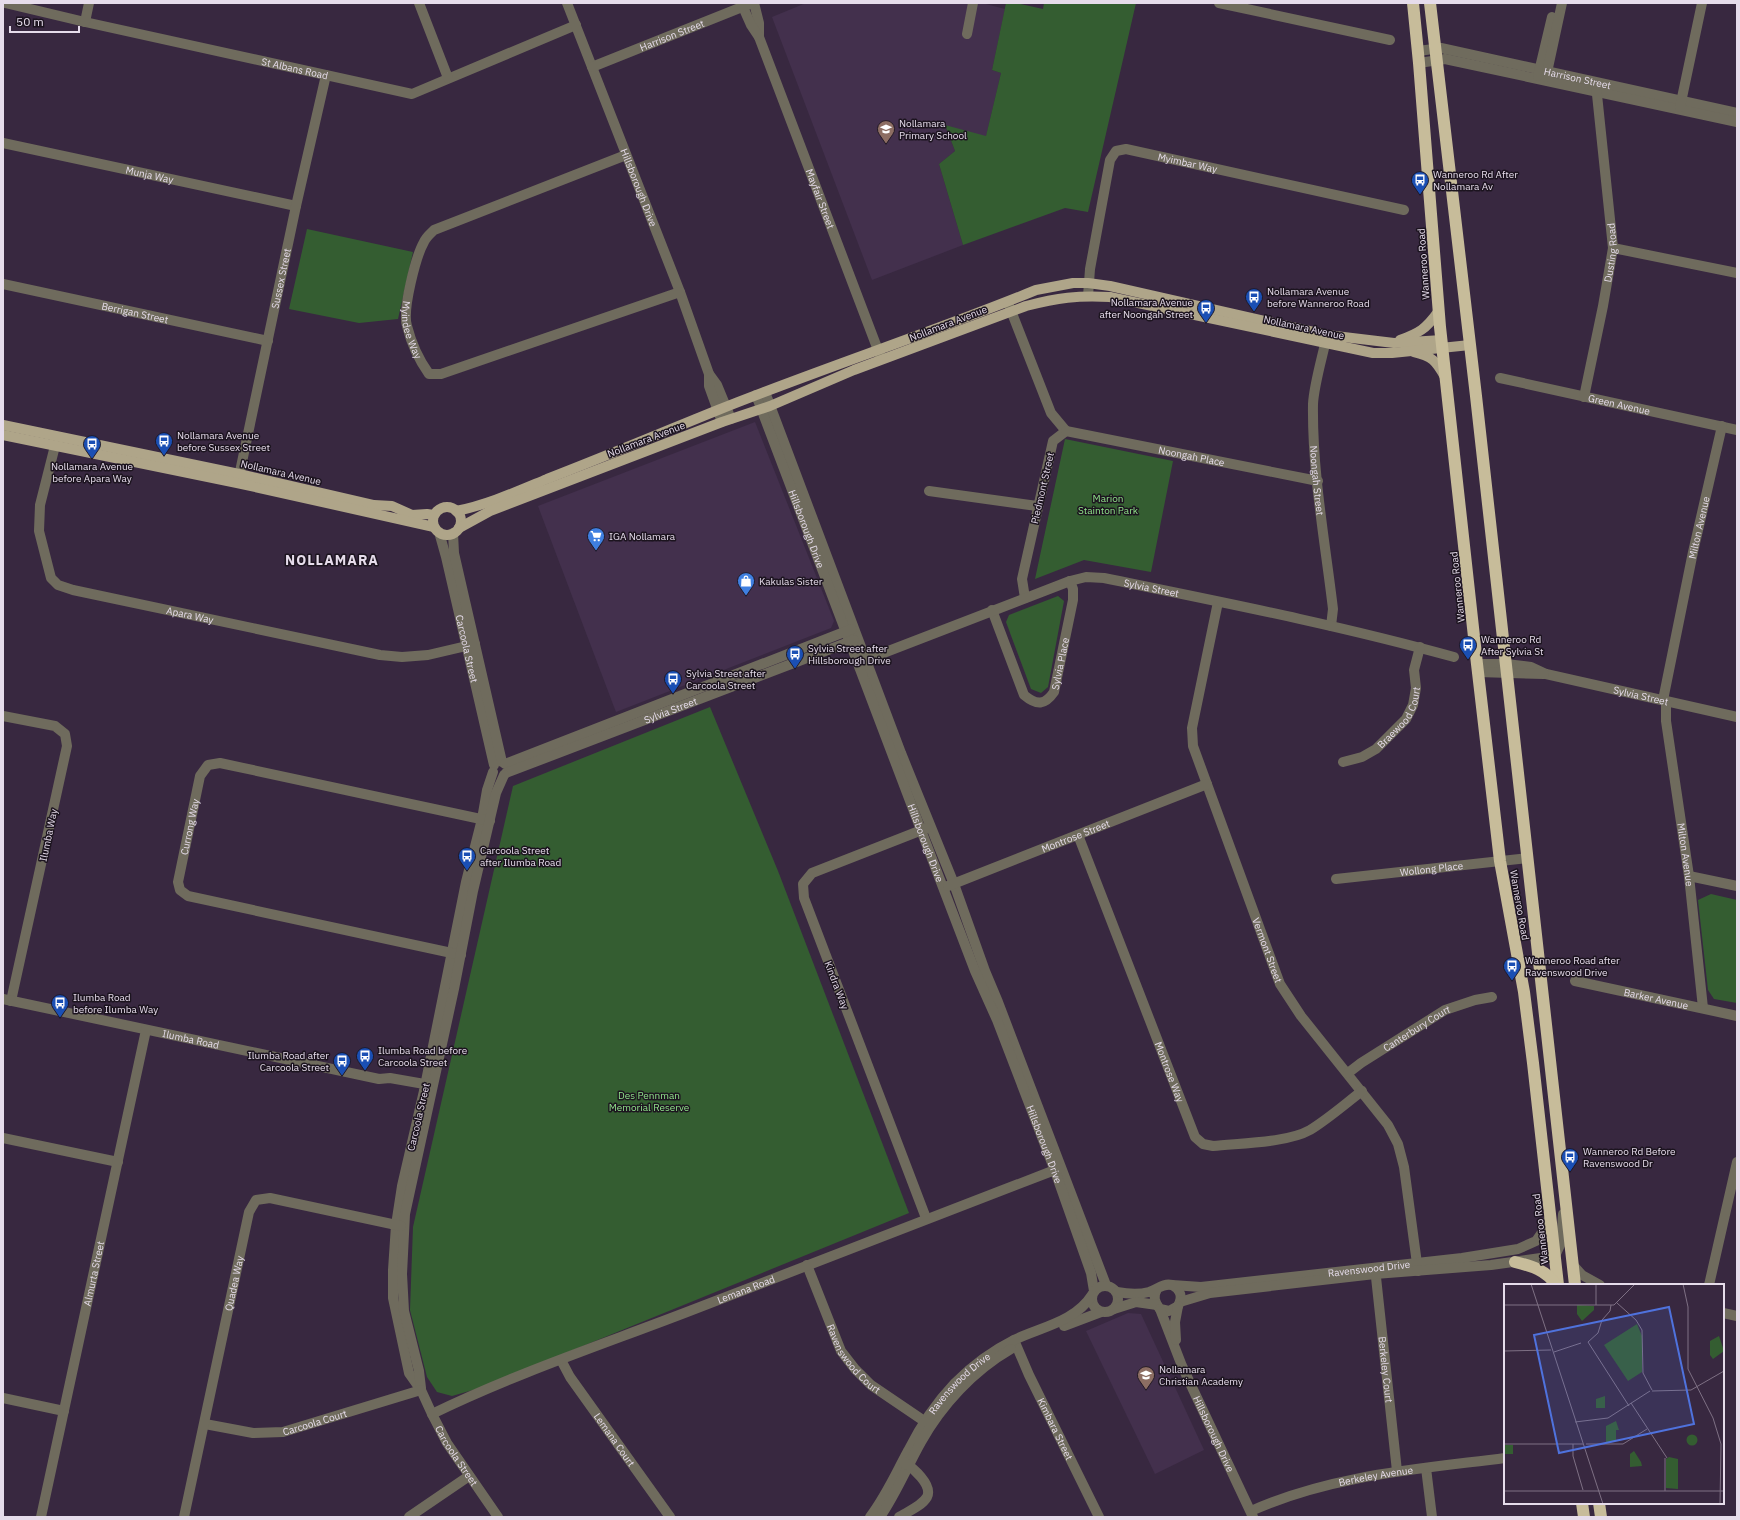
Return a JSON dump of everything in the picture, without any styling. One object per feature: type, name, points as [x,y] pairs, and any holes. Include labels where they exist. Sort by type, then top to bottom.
[{"type":"highway","name":"Wanneroo Road","points":[[1413,3],[1419,57],[1438,312],[1500,861],[1524,992],[1555,1256],[1557,1284]]},
{"type":"highway","name":"Wanneroo Road","points":[[1430,3],[1470,341],[1575,1284]]},
{"type":"highway","points":[[1515,1262],[1543,1271],[1550,1276],[1556,1284]]},
{"type":"highway","points":[[1582,1504],[1584,1517]]},
{"type":"highway","points":[[1599,1504],[1601,1517]]},
{"type":"main road","name":"Nollamara Avenue","points":[[638,449],[722,409],[878,349],[1036,290],[1073,283],[1088,283],[1188,303],[1373,353],[1409,351],[1442,343]]},
{"type":"main road","name":"Nollamara Avenue","points":[[456,531],[490,511],[538,488],[638,449],[765,408],[854,370],[882,361],[1026,306],[1068,296],[1110,297],[1326,340],[1388,343],[1442,343],[1470,341]]},
{"type":"main road","points":[[1388,343],[1417,334],[1428,327],[1438,312]]},
{"type":"main road","points":[[1409,351],[1432,358],[1439,366],[1446,379]]},
{"type":"main road","name":"Nollamara Avenue","points":[[3,426],[56,441],[238,479],[374,505],[392,506],[412,515],[434,515]]},
{"type":"main road","name":"Nollamara Avenue","points":[[3,434],[56,441]]},
{"type":"main road","name":"Nollamara Avenue","points":[[238,479],[436,530]]},
{"type":"main road","name":"Nollamara Avenue","points":[[456,511],[538,488]]},
{"type":"main road","points":[[446,507],[456,511],[460,518],[456,531],[446,535],[436,530],[434,515],[439,510],[446,507]]},
{"type":"street","name":"St Albans Road","points":[[5,3],[412,94],[576,25]]},
{"type":"street","points":[[85,22],[89,3]]},
{"type":"street","points":[[419,3],[448,78]]},
{"type":"street","name":"Hillsborough Drive","points":[[567,3],[680,292],[709,374],[709,386],[727,421]]},
{"type":"street","points":[[967,34],[973,3]]},
{"type":"street","points":[[1220,3],[1390,40]]},
{"type":"street","points":[[1542,75],[1555,3]]},
{"type":"street","points":[[1542,75],[1562,3]]},
{"type":"street","points":[[1680,105],[1702,3]]},
{"type":"street","name":"Harrison Street","points":[[592,67],[749,4]]},
{"type":"street","name":"Mayfair Street","points":[[749,4],[751,26],[759,37],[882,361]]},
{"type":"street","name":"Harrison Street","points":[[1419,57],[1436,54],[1680,105],[1737,113]]},
{"type":"street","name":"Sussex Street","points":[[238,479],[296,206],[326,75]]},
{"type":"street","name":"Dusting Road","points":[[1584,397],[1604,306],[1613,248],[1596,87]]},
{"type":"street","name":"Harrison Street","points":[[1680,105],[1737,122]]},
{"type":"street","name":"Munja Way","points":[[3,143],[296,206]]},
{"type":"street","name":"Myimbar Way","points":[[1088,296],[1088,283],[1110,160],[1116,151],[1126,149],[1404,210]]},
{"type":"street","name":"Myindee Way","points":[[626,155],[434,230],[425,240],[419,253],[405,310],[406,325],[422,364],[429,374],[441,374],[680,292]]},
{"type":"street","points":[[1613,248],[1737,273]]},
{"type":"street","name":"Berrigan Street","points":[[3,284],[268,341]]},
{"type":"street","points":[[1007,302],[1051,413],[1066,431]]},
{"type":"street","name":"Noongah Street","points":[[1326,340],[1313,402],[1318,481],[1333,609],[1331,626]]},
{"type":"street","name":"Green Avenue","points":[[1500,378],[1737,430]]},
{"type":"street","name":"Hillsborough Drive","points":[[761,394],[765,408],[862,661],[901,753],[926,828],[943,888],[975,971],[997,1020],[1106,1285]]},
{"type":"street","name":"Milton Avenue","points":[[1703,1008],[1689,876],[1664,700],[1693,552],[1722,426]]},
{"type":"street","name":"Noongah Place","points":[[1066,431],[1318,481]]},
{"type":"street","name":"Piedmont Street","points":[[1025,598],[1022,579],[1037,506],[1053,441],[1066,431]]},
{"type":"street","name":"Apara Way","points":[[56,441],[40,505],[39,531],[47,568],[51,578],[58,585],[81,592],[380,655],[402,657],[428,655],[471,645]]},
{"type":"street","points":[[929,491],[1037,506]]},
{"type":"street","name":"Carcoola Street","points":[[436,530],[453,568],[500,769],[487,790],[486,820],[469,890],[428,1089],[402,1186],[400,1226],[393,1270],[393,1298],[409,1373],[421,1390],[447,1443],[498,1517]]},
{"type":"street","name":"Carcoola Street","points":[[453,568],[453,542],[456,531]]},
{"type":"street","name":"Sylvia Street","points":[[862,661],[992,610],[1070,581],[1086,577],[1104,578],[1331,626],[1397,641],[1454,657]]},
{"type":"street","name":"Sylvia Place","points":[[992,610],[1024,695],[1032,701],[1041,703],[1049,699],[1054,692],[1073,600],[1073,589],[1070,581]]},
{"type":"street","name":"Vermont Street","points":[[1218,602],[1192,728],[1193,746],[1280,984],[1300,1016],[1348,1073],[1388,1125],[1398,1144],[1404,1167],[1417,1267]]},
{"type":"street","name":"Sylvia Street","points":[[500,769],[850,630]]},
{"type":"street","name":"Sylvia Street","points":[[500,769],[854,640]]},
{"type":"street","name":"Braewood Court","points":[[1343,762],[1362,757],[1376,749],[1406,719],[1413,705],[1416,688],[1414,670],[1420,647]]},
{"type":"street","name":"Sylvia Street","points":[[1478,668],[1531,667],[1546,674],[1737,717]]},
{"type":"street","name":"Ilumba Way","points":[[3,716],[55,726],[65,734],[67,746],[7,1000]]},
{"type":"street","name":"Currong Way","points":[[456,954],[188,896],[180,890],[178,882],[200,776],[208,765],[220,763],[486,820]]},
{"type":"street","name":"Montrose Street","points":[[943,888],[1207,784]]},
{"type":"street","name":"Hillsborough Drive","points":[[926,828],[954,884],[1058,1169],[1091,1273],[1093,1293]]},
{"type":"street","name":"Kindra Way","points":[[926,828],[812,873],[803,884],[804,898],[926,1218]]},
{"type":"street","name":"Montrose Way","points":[[1078,835],[1195,1137],[1203,1144],[1213,1146],[1296,1136],[1309,1130],[1362,1092]]},
{"type":"street","name":"Wollong Place","points":[[1336,880],[1528,858]]},
{"type":"street","points":[[1689,876],[1737,886]]},
{"type":"street","name":"Barker Avenue","points":[[1575,981],[1737,1016]]},
{"type":"street","name":"Canterbury Court","points":[[1348,1073],[1361,1063],[1445,1010],[1475,1000],[1492,998]]},
{"type":"street","name":"Ilumba Road","points":[[7,1000],[379,1079],[390,1078],[428,1089]]},
{"type":"street","name":"Almurta Street","points":[[40,1517],[146,1030]]},
{"type":"street","points":[[3,1138],[118,1162]]},
{"type":"street","points":[[1709,1284],[1737,1162]]},
{"type":"street","name":"Lemana Road","points":[[432,1414],[466,1397],[926,1218],[1058,1169]]},
{"type":"street","points":[[1555,1256],[1562,1239],[1564,1188]]},
{"type":"street","name":"Quadea Way","points":[[184,1517],[249,1212],[256,1200],[270,1198],[400,1226]]},
{"type":"street","name":"Ravenswood Drive","points":[[1172,1285],[1201,1287],[1417,1267],[1494,1253],[1528,1245],[1536,1241],[1550,1217]]},
{"type":"street","name":"Ravenswood Drive","points":[[1417,1267],[1461,1268],[1555,1256]]},
{"type":"street","points":[[1573,1264],[1582,1275],[1598,1284]]},
{"type":"street","name":"Ravenswood Court","points":[[807,1265],[841,1351],[871,1385],[928,1424]]},
{"type":"street","name":"Ravenswood Drive","points":[[1179,1304],[1210,1293],[1375,1271]]},
{"type":"street","name":"Berkeley Court","points":[[1375,1271],[1397,1471]]},
{"type":"street","points":[[1114,1309],[1118,1303],[1117,1292],[1111,1286],[1106,1285],[1097,1288],[1093,1293],[1093,1305],[1101,1312],[1105,1312],[1136,1302],[1169,1311],[1179,1304],[1180,1291],[1172,1285],[1167,1284],[1157,1289],[1140,1294],[1117,1292]]},
{"type":"street","points":[[1157,1289],[1154,1297],[1158,1307]]},
{"type":"street","name":"Ravenswood Drive","points":[[870,1517],[882,1514],[906,1463],[928,1424],[958,1380],[980,1361],[1070,1316],[1088,1302],[1093,1293]]},
{"type":"street","name":"Hillsborough Drive","points":[[1177,1350],[1175,1322],[1179,1304]]},
{"type":"street","name":"Hillsborough Drive","points":[[1158,1307],[1177,1350],[1182,1366],[1252,1514]]},
{"type":"street","name":"Ravenswood Drive","points":[[1015,1343],[1101,1312]]},
{"type":"street","points":[[1724,1313],[1737,1316]]},
{"type":"street","name":"Kimbara Street","points":[[1015,1343],[1029,1375],[1099,1517]]},
{"type":"street","name":"Lemana Court","points":[[561,1360],[570,1377],[670,1517]]},
{"type":"street","name":"Carcoola Court","points":[[205,1424],[253,1433],[268,1434],[283,1432],[421,1390]]},
{"type":"street","points":[[3,1398],[64,1411]]},
{"type":"street","name":"Berkeley Avenue","points":[[1252,1514],[1267,1504],[1344,1480],[1397,1471],[1504,1458]]},
{"type":"street","points":[[899,1517],[922,1502],[928,1496],[928,1488],[920,1474],[906,1463]]},
{"type":"street","points":[[1426,1468],[1432,1517]]},
{"type":"street","points":[[409,1517],[469,1476]]},
{"type":"shaded area","name":"Nollamara Primary School","points":[[806,3],[982,3],[1005,9],[992,70],[1001,73],[986,137],[945,126],[955,151],[939,164],[963,245],[872,280],[772,17]]},
{"type":"shaded area","points":[[755,422],[834,621],[831,628],[616,712],[538,506]]},
{"type":"shaded area","name":"Nollamara Christian Academy","points":[[1128,1313],[1141,1314],[1204,1450],[1155,1474],[1086,1331]]},
{"type":"green space","points":[[1006,3],[1016,3],[1043,9],[1044,3],[1136,3],[1088,212],[1065,208],[963,245],[939,164],[955,151],[945,125],[986,136],[1001,73],[992,70]]},
{"type":"green space","points":[[307,229],[413,252],[398,319],[359,323],[289,309]]},
{"type":"green space","name":"Marion Stainton Park","points":[[1065,439],[1173,461],[1151,572],[1084,560],[1035,579]]},
{"type":"green space","points":[[1058,596],[1064,601],[1048,687],[1041,693],[1031,689],[1006,622],[1009,615]]},
{"type":"green space","name":"Des Pennman Memorial Reserve","points":[[710,707],[778,871],[909,1213],[480,1388],[452,1396],[437,1392],[427,1377],[410,1310],[413,1227],[513,786]]},
{"type":"green space","points":[[1711,894],[1737,900],[1737,1003],[1714,999],[1708,990],[1698,900]]},
{"type":"place","name":"Nollamara Primary School","points":[[886,144]]},
{"type":"place","name":"Wanneroo Rd After Nollamara Av","points":[[1420,195]]},
{"type":"place","name":"Nollamara Avenue before Wanneroo Road","points":[[1254,312]]},
{"type":"place","name":"Nollamara Avenue after Noongah Street","points":[[1206,323]]},
{"type":"place","name":"Nollamara Avenue before Sussex Street","points":[[164,456]]},
{"type":"place","name":"Nollamara Avenue before Apara Way","points":[[92,459]]},
{"type":"place","name":"IGA Nollamara","points":[[596,551]]},
{"type":"place","name":"Kakulas Sister","points":[[746,596]]},
{"type":"place","name":"Wanneroo Rd After Sylvia St","points":[[1468,660]]},
{"type":"place","name":"Sylvia Street after Hillsborough Drive","points":[[795,669]]},
{"type":"place","name":"Sylvia Street after Carcoola Street","points":[[673,694]]},
{"type":"place","name":"Carcoola Street after Ilumba Road","points":[[467,871]]},
{"type":"place","name":"Wanneroo Road after Ravenswood Drive","points":[[1512,981]]},
{"type":"place","name":"Ilumba Road before Ilumba Way","points":[[60,1018]]},
{"type":"place","name":"Ilumba Road before Carcoola Street","points":[[365,1071]]},
{"type":"place","name":"Ilumba Road after Carcoola Street","points":[[342,1076]]},
{"type":"place","name":"Wanneroo Rd Before Ravenswood Dr","points":[[1570,1172]]},
{"type":"place","name":"Nollamara Christian Academy","points":[[1146,1390]]},
{"type":"district","name":"NOLLAMARA","points":[[332,560]]}]
